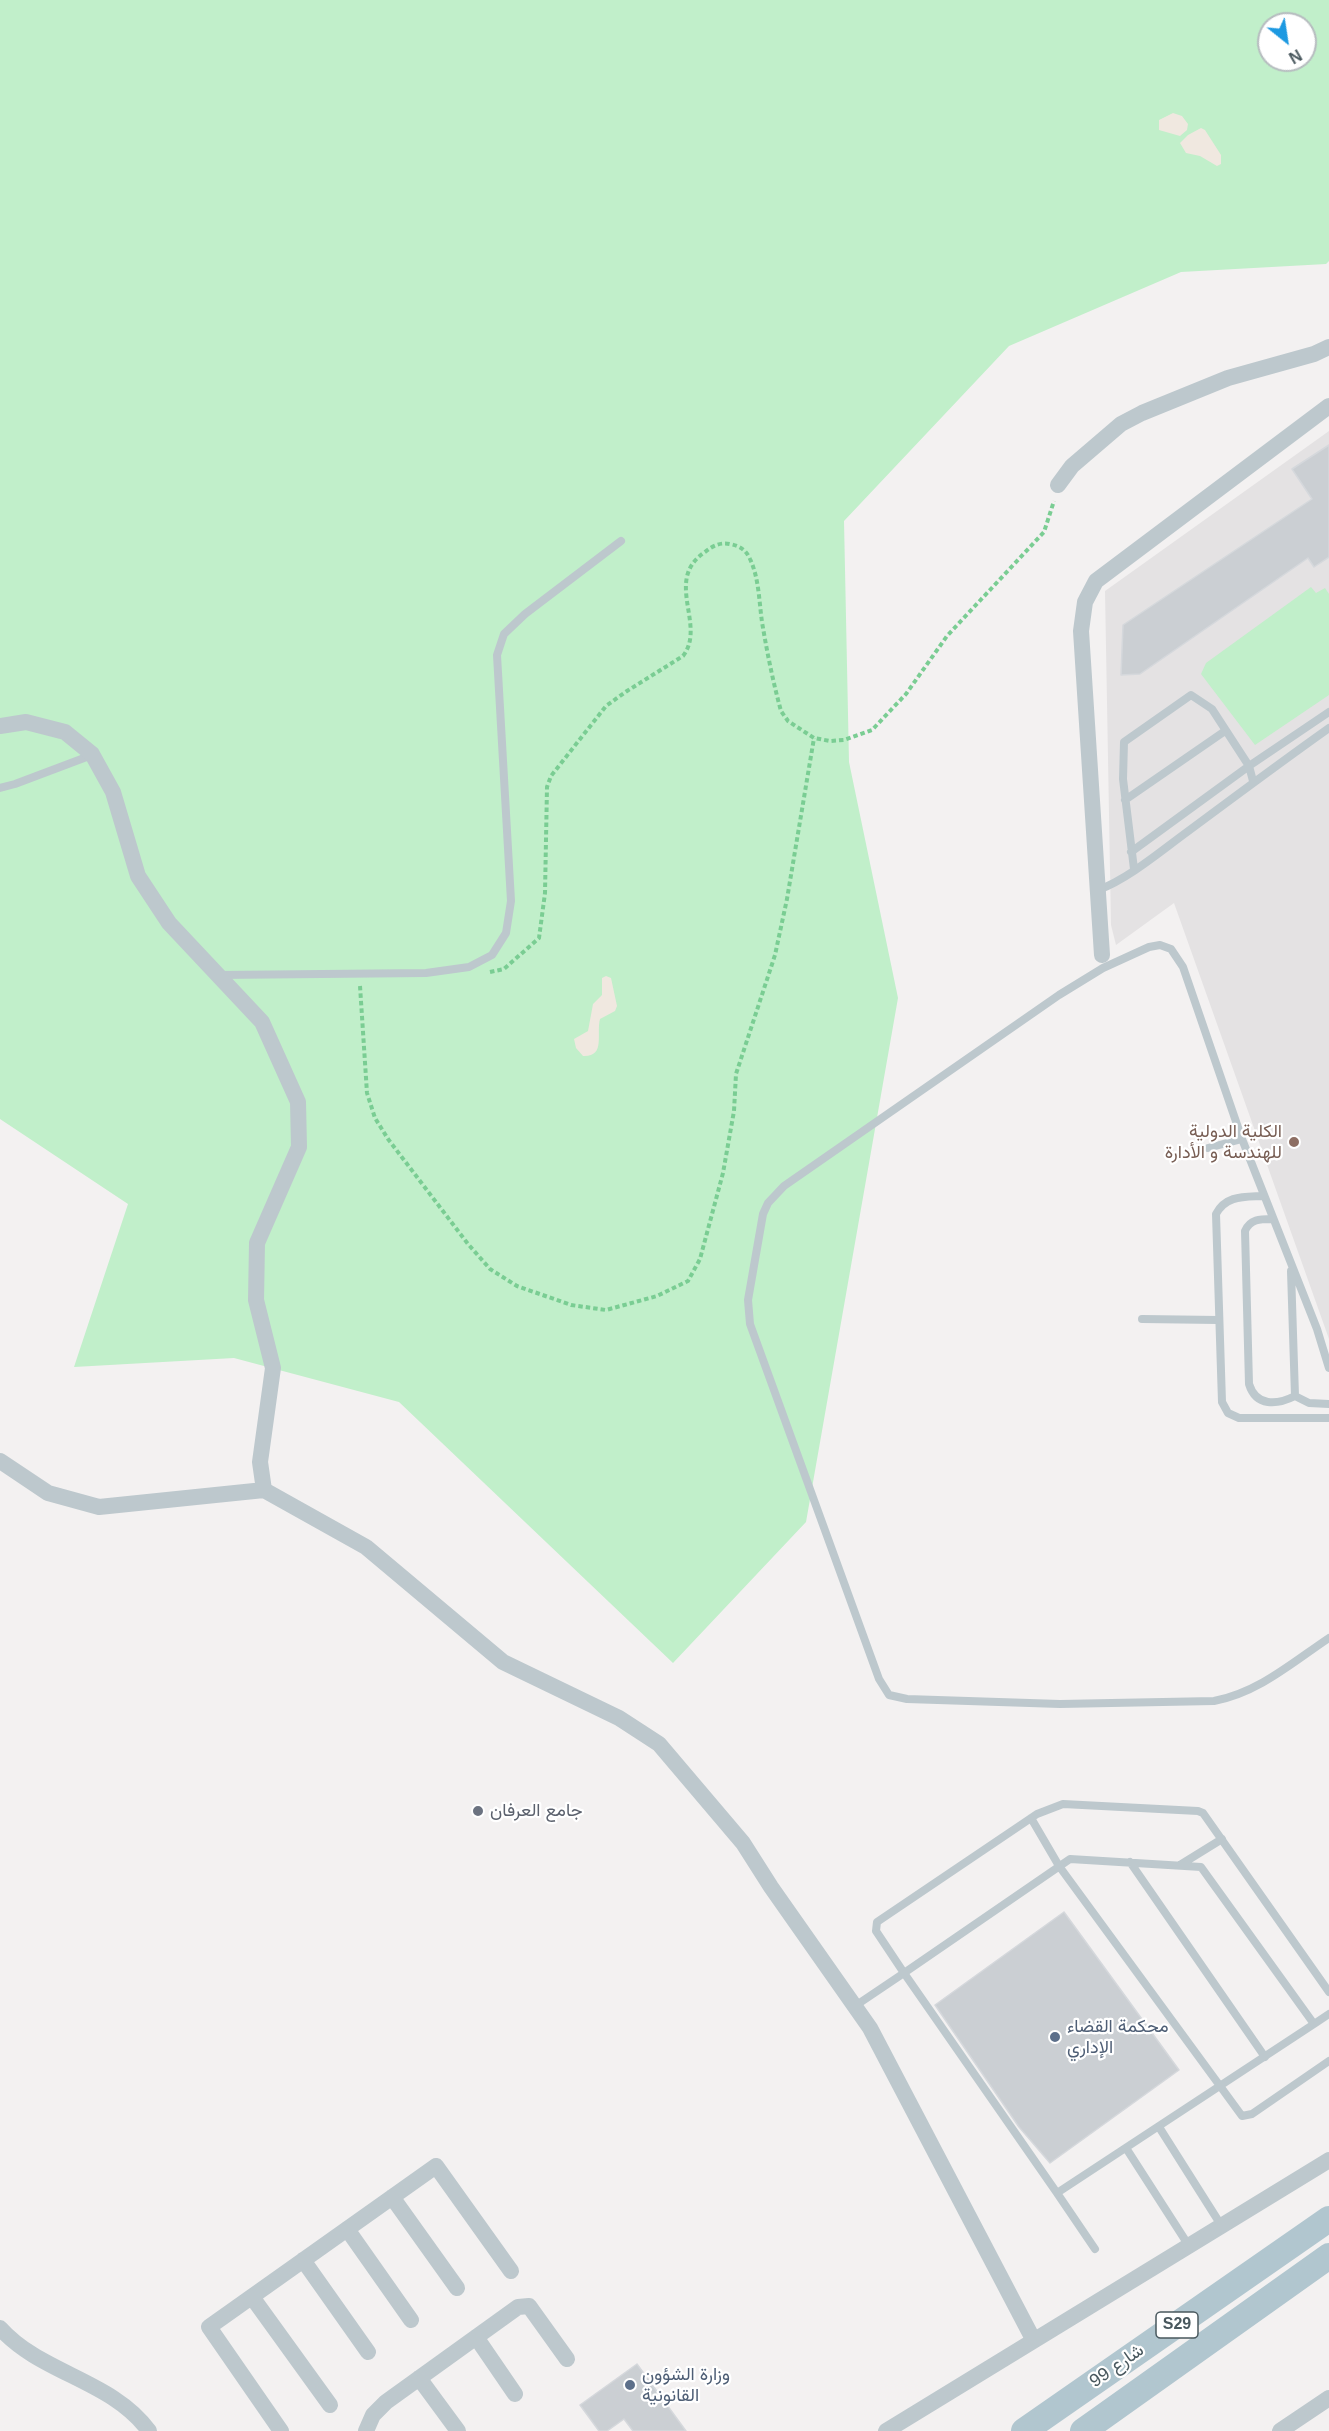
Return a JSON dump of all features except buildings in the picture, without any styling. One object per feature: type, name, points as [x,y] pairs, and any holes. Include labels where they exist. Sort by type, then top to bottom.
[{"type":"main road","name":"99 شارع","points":[[1024,2431],[1329,2219]]},
{"type":"main road","name":"99 شارع","points":[[1083,2431],[1329,2256]]},
{"type":"street","points":[[1058,485],[1072,466],[1121,424],[1142,413],[1228,378],[1314,354],[1329,347]]},
{"type":"street","points":[[1103,962],[1081,631],[1085,602],[1096,581],[1329,406]]},
{"type":"street","points":[[0,726],[26,722],[65,732],[92,754],[113,792],[138,876],[169,923],[262,1022],[298,1102],[299,1147],[257,1243],[256,1300],[273,1368],[260,1462],[264,1490]]},
{"type":"street","points":[[0,1461],[48,1493],[99,1506],[264,1490],[366,1547],[503,1662],[619,1718],[659,1744],[743,1843],[771,1887],[870,2028],[1033,2339]]},
{"type":"street","points":[[886,2431],[1329,2160]]},
{"type":"street","points":[[281,2431],[210,2327],[436,2166],[511,2271]]},
{"type":"street","points":[[392,2197],[457,2288]]},
{"type":"street","points":[[347,2229],[411,2320]]},
{"type":"street","points":[[303,2260],[368,2352]]},
{"type":"street","points":[[252,2297],[330,2405]]},
{"type":"street","points":[[366,2431],[379,2408],[518,2307],[529,2306],[567,2358]]},
{"type":"street","points":[[0,2328],[40,2361],[78,2378],[114,2399],[149,2431]]},
{"type":"street","points":[[476,2337],[515,2394]]},
{"type":"street","points":[[419,2378],[458,2431]]},
{"type":"street","points":[[1280,2431],[1329,2398]]},
{"type":"lane","points":[[218,975],[426,973],[469,967],[492,955],[506,933],[512,901],[497,655],[504,634],[525,614],[621,541]]},
{"type":"lane","points":[[1134,869],[1123,779],[1124,742],[1191,695],[1212,709],[1249,766],[1253,782]]},
{"type":"lane","points":[[1131,852],[1249,766],[1329,712]]},
{"type":"lane","points":[[1098,890],[1111,885],[1134,869],[1329,728]]},
{"type":"lane","points":[[1125,800],[1225,731]]},
{"type":"lane","points":[[0,788],[92,754]]},
{"type":"lane","points":[[1329,1368],[1317,1329],[1242,1139],[1178,957],[1171,948],[1160,945],[1103,962],[775,1193],[768,1203],[760,1225],[748,1300],[752,1329],[879,1679],[889,1695],[907,1699],[1060,1704],[1214,1701],[1232,1698],[1249,1691],[1329,1638]]},
{"type":"lane","points":[[1208,1148],[1242,1139]]},
{"type":"lane","points":[[1263,1196],[1229,1200],[1216,1214],[1222,1402],[1228,1413],[1239,1418],[1329,1419]]},
{"type":"lane","points":[[1272,1219],[1253,1221],[1248,1224],[1244,1238],[1249,1384],[1256,1397],[1269,1403],[1282,1402],[1295,1396]]},
{"type":"lane","points":[[1290,1264],[1295,1396]]},
{"type":"lane","points":[[1142,1319],[1218,1320]]},
{"type":"lane","points":[[1295,1396],[1309,1403],[1329,1404]]},
{"type":"lane","points":[[1269,1403],[1269,1419]]},
{"type":"lane","points":[[1095,2249],[876,1931],[877,1922],[1031,1818],[1063,1804],[1198,1811],[1207,1818],[1329,1992]]},
{"type":"lane","points":[[1031,1818],[1059,1866],[1238,2112],[1247,2116],[1329,2061]]},
{"type":"lane","points":[[1180,1865],[1222,1839]]},
{"type":"lane","points":[[855,2006],[1070,1859],[1197,1866],[1205,1871],[1314,2024]]},
{"type":"lane","points":[[1130,1862],[1265,2057]]},
{"type":"lane","points":[[1057,2193],[1329,2014]]},
{"type":"lane","points":[[1159,2127],[1221,2225]]},
{"type":"lane","points":[[1126,2148],[1189,2246]]},
{"type":"path","points":[[469,967],[491,972],[504,969],[539,938],[545,893],[547,787],[551,776],[606,706],[683,656],[688,649],[690,636],[685,575],[702,553],[715,545],[726,543],[740,546],[748,554],[754,568],[762,623],[781,711],[788,721],[814,738],[830,741],[844,740],[872,730],[887,716],[906,694],[947,636],[1044,532],[1058,485]]},
{"type":"path","points":[[360,973],[367,1093],[375,1118],[388,1139],[468,1244],[490,1269],[517,1286],[550,1298],[571,1305],[606,1310],[657,1296],[687,1281],[700,1259],[723,1173],[734,1111],[736,1074],[775,955],[787,899],[814,738]]},
{"type":"shaded area","points":[[1329,431],[1329,1339],[1174,903],[1116,945],[1111,925],[1105,591]]},
{"type":"green space","points":[[0,0],[1329,0],[1329,261],[1326,264],[1181,272],[1009,346],[844,521],[849,762],[898,998],[806,1522],[673,1663],[399,1402],[234,1358],[74,1367],[128,1204],[0,1119]]},
{"type":"green space","points":[[1311,587],[1316,593],[1325,588],[1329,594],[1329,695],[1255,745],[1201,674],[1206,663]]},
{"type":"sand","points":[[1173,113],[1182,116],[1188,124],[1187,130],[1180,136],[1159,130],[1159,120]]},
{"type":"sand","points":[[1201,128],[1205,130],[1221,155],[1221,164],[1217,166],[1200,156],[1186,153],[1180,143],[1188,135]]},
{"type":"sand","points":[[606,976],[611,978],[617,1006],[615,1011],[600,1019],[599,1044],[595,1053],[583,1056],[576,1048],[574,1039],[588,1031],[593,1004],[602,995],[602,978]]},
{"type":"place","name":"الكلية الدولية للهندسة و الأدارة","points":[[1294,1142]]},
{"type":"place","name":"جامع العرفان","points":[[478,1811]]},
{"type":"place","name":"محكمة القضاء الإداري","points":[[1055,2037]]},
{"type":"place","name":"وزارة الشؤون القانونية","points":[[630,2385]]}]
